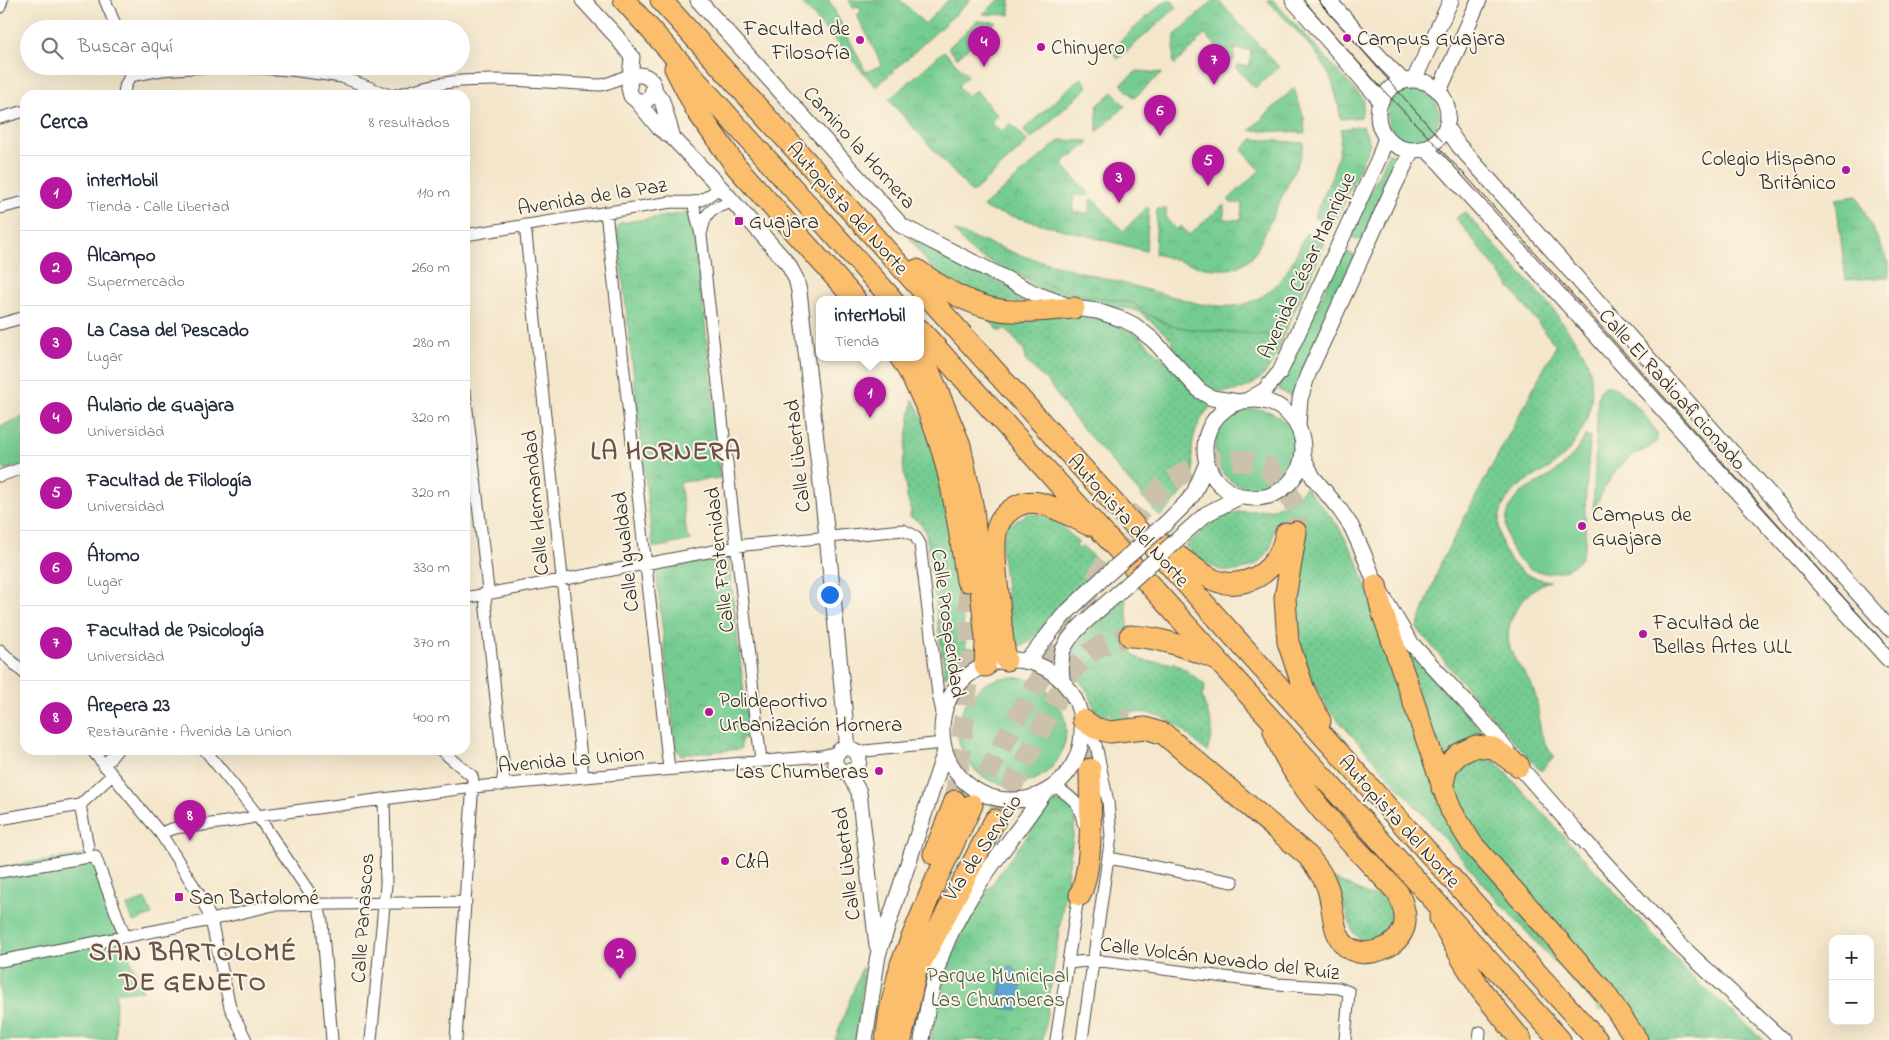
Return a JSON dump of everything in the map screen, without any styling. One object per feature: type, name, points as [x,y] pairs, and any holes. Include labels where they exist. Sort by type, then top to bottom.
[{"type":"highway","name":"Autopista del Norte","points":[[624,0],[889,296]]},
{"type":"highway","name":"Autopista del Norte","points":[[661,0],[1597,1040]]},
{"type":"highway","points":[[662,42],[697,111],[726,153],[852,296]]},
{"type":"highway","points":[[880,242],[939,286],[980,304],[1000,310],[1074,308]]},
{"type":"highway","name":"Autopista del Norte","points":[[924,334],[1560,1040]]},
{"type":"highway","points":[[924,359],[960,445],[970,490],[986,640],[1006,662]]},
{"type":"highway","points":[[903,361],[933,419],[947,462],[968,584]]},
{"type":"highway","points":[[1006,662],[1002,638],[995,555],[995,533],[998,523],[1006,513],[1014,508],[1037,503],[1098,529]]},
{"type":"highway","points":[[1126,518],[1197,570],[1216,581],[1230,584],[1249,582],[1267,571],[1278,558],[1291,531],[1285,598],[1288,642],[1304,690],[1331,744]]},
{"type":"highway","points":[[1376,585],[1382,611],[1451,810],[1472,844],[1604,992],[1637,1040]]},
{"type":"highway","points":[[1130,636],[1150,637],[1172,642],[1217,659]]},
{"type":"highway","points":[[1132,718],[1153,720],[1170,726],[1252,794],[1297,846]]},
{"type":"highway","points":[[1083,724],[1110,732],[1145,728],[1164,734],[1308,856],[1323,877],[1329,891],[1334,923],[1339,935],[1348,948],[1360,953],[1376,952],[1385,948],[1395,941],[1404,930],[1405,915],[1403,902],[1398,893],[1319,806],[1292,771],[1280,749],[1270,719]]},
{"type":"highway","points":[[1442,788],[1447,766],[1459,754],[1476,746],[1493,748],[1519,766]]},
{"type":"highway","points":[[1080,895],[1084,886],[1090,836],[1090,769]]},
{"type":"highway","points":[[886,1040],[890,1011],[908,969],[936,880],[976,809]]},
{"type":"highway","points":[[1424,890],[1460,957],[1481,990],[1521,1040]]},
{"type":"highway","points":[[901,1040],[908,969]]},
{"type":"street","points":[[0,7],[2,0]]},
{"type":"street","points":[[105,0],[113,20]]},
{"type":"street","points":[[583,0],[616,36],[632,57],[633,97]]},
{"type":"street","name":"Camino la Hornera","points":[[698,0],[902,226],[1018,285],[1074,308],[1114,316],[1134,325],[1157,344],[1200,391],[1212,398],[1243,401]]},
{"type":"street","points":[[1292,0],[1381,101]]},
{"type":"street","points":[[1298,425],[1300,399],[1308,374],[1390,195],[1418,149],[1440,138],[1446,127],[1448,108],[1439,91],[1428,83],[1409,80],[1387,66],[1328,0]]},
{"type":"street","points":[[1418,149],[1397,146],[1386,137],[1378,120],[1381,101],[1394,85],[1409,80],[1452,0]]},
{"type":"street","points":[[1439,91],[1446,70],[1479,0]]},
{"type":"street","points":[[125,90],[128,75]]},
{"type":"street","points":[[327,75],[342,77],[376,90]]},
{"type":"street","points":[[609,84],[622,76],[643,75],[650,78],[654,90],[662,101],[673,138]]},
{"type":"street","points":[[414,90],[453,82],[609,84],[623,88],[633,97],[648,99],[654,90]]},
{"type":"street","name":"Calle Libertad","points":[[633,97],[659,128],[673,138],[720,187],[788,264],[796,278],[799,290],[827,536],[847,738],[846,751],[858,757],[858,764],[852,770],[847,771],[859,792],[878,955]]},
{"type":"street","points":[[0,118],[20,112]]},
{"type":"street","name":"Calle El Radioaficionado","points":[[1446,127],[1459,146],[1889,628]]},
{"type":"street","name":"Avenida César Manrique","points":[[1243,401],[1265,390],[1280,372],[1293,348],[1379,158],[1386,137]]},
{"type":"street","name":"Calle El Radioaficionado","points":[[1418,149],[1440,163],[1889,660]]},
{"type":"street","name":"Avenida de la Paz","points":[[470,234],[671,202],[706,200],[720,187]]},
{"type":"street","name":"Calle Fraternidad","points":[[693,202],[702,235],[761,761]]},
{"type":"street","name":"Calle Fraternidad","points":[[702,235],[704,218],[709,210],[733,202]]},
{"type":"street","points":[[0,208],[20,203]]},
{"type":"street","name":"Calle Igualdad","points":[[606,212],[669,769]]},
{"type":"street","name":"Calle Hermandad","points":[[525,225],[583,777]]},
{"type":"street","points":[[0,324],[20,318]]},
{"type":"street","points":[[1263,400],[1277,405],[1289,414],[1298,425],[1303,440],[1303,457],[1294,478],[1276,493],[1259,497],[1241,496],[1227,489],[1215,478],[1207,464],[1205,445],[1210,426],[1222,411],[1243,401],[1263,400]]},
{"type":"street","points":[[470,437],[488,594],[485,601],[504,770],[500,785]]},
{"type":"street","points":[[1303,457],[1312,477],[1351,526],[1376,585],[1410,642],[1485,723],[1519,766],[1682,947],[1782,1040]]},
{"type":"street","points":[[1006,662],[1044,666],[1062,678],[1077,700],[1083,724],[1082,743],[1072,766],[1050,790],[1024,800],[1008,801],[983,794],[970,787],[952,767],[944,747],[943,717],[953,692],[968,675],[1006,662],[1034,653],[1063,616],[1187,502],[1194,493],[1207,464]]},
{"type":"street","points":[[0,476],[20,469]]},
{"type":"street","points":[[1062,678],[1063,650],[1071,637],[1206,514],[1241,496]]},
{"type":"street","name":"Calle Prosperidad","points":[[827,536],[903,530],[916,536],[920,544],[938,694],[943,717]]},
{"type":"street","points":[[470,597],[736,547],[827,536]]},
{"type":"street","points":[[0,650],[20,669]]},
{"type":"street","points":[[1082,1040],[1112,836],[1108,802],[1096,745],[1083,724]]},
{"type":"street","points":[[865,1040],[878,955],[944,747]]},
{"type":"street","name":"Avenida La Union","points":[[161,834],[177,828],[459,789],[472,782],[500,785],[821,756],[846,751],[944,747]]},
{"type":"street","points":[[96,755],[161,834],[202,899],[211,920],[230,1006],[246,1040]]},
{"type":"street","points":[[0,819],[80,805],[108,770],[115,755]]},
{"type":"street","points":[[209,755],[277,842],[318,905],[322,922],[332,1040]]},
{"type":"street","points":[[447,755],[461,768],[472,782],[456,1040]]},
{"type":"street","points":[[459,789],[464,777],[461,768]]},
{"type":"street","points":[[1050,790],[1076,802],[1083,822],[1078,885],[1080,895],[1056,1040]]},
{"type":"street","name":"Vía de Servicio","points":[[922,1040],[930,995],[943,953],[959,919],[986,872],[1050,790]]},
{"type":"street","name":"Calle Panascos","points":[[371,1040],[386,885],[384,799]]},
{"type":"street","points":[[80,805],[88,848]]},
{"type":"street","points":[[0,872],[95,856],[126,937]]},
{"type":"street","points":[[1109,858],[1233,882]]},
{"type":"street","points":[[0,961],[211,920],[273,905],[466,902]]},
{"type":"street","name":"Calle Volcán Nevado del Ruíz","points":[[1069,963],[1094,960],[1278,984],[1339,988],[1350,992],[1344,1040]]},
{"type":"green space","points":[[799,0],[829,0],[866,72],[882,65],[857,15],[861,12],[861,8],[857,6],[853,8],[849,0],[901,0],[925,24],[948,0],[971,0],[876,87]]},
{"type":"green space","points":[[999,0],[1010,0],[1010,15],[983,14]]},
{"type":"green space","points":[[1166,0],[1171,0],[1177,7],[1118,59],[1110,50]]},
{"type":"green space","points":[[1214,0],[1218,0],[1279,67],[1255,88],[1235,67],[1237,65],[1250,66],[1251,50],[1235,49],[1234,60],[1231,62],[1205,34],[1175,64],[1173,63],[1175,35]]},
{"type":"green space","points":[[1267,0],[1273,0],[1364,100],[1361,117],[1341,119],[1332,83],[1321,61],[1307,42]]},
{"type":"green space","points":[[977,21],[996,22],[957,58],[948,48]]},
{"type":"green space","points":[[944,51],[968,76],[958,86],[968,96],[976,90],[997,115],[991,122],[1001,132],[1010,123],[1028,142],[972,193],[889,100]]},
{"type":"green space","points":[[1137,71],[1162,73],[1134,98],[1121,84]]},
{"type":"green space","points":[[1081,77],[1088,87],[1031,139],[1023,130]]},
{"type":"green space","points":[[1294,88],[1304,118],[1305,133],[1250,130]]},
{"type":"green space","points":[[1413,89],[1427,93],[1435,101],[1439,115],[1435,129],[1427,137],[1413,141],[1399,137],[1391,129],[1387,115],[1391,101],[1399,93]]},
{"type":"green space","points":[[1113,92],[1125,106],[1097,132],[1097,106]]},
{"type":"green space","points":[[1363,126],[1370,144],[1333,226],[1314,217],[1336,163],[1341,129]]},
{"type":"green space","points":[[1252,139],[1304,143],[1300,158],[1256,252],[1244,263],[1224,269],[1201,267],[1155,254],[1157,209],[1166,209],[1166,218],[1176,230],[1181,226],[1189,235],[1224,204],[1224,219],[1241,220],[1242,203],[1231,203],[1228,200],[1260,170],[1242,150]]},
{"type":"green space","points":[[1060,140],[1089,142],[1062,164],[1089,194],[1086,196],[1074,195],[1073,212],[1090,213],[1090,200],[1092,198],[1123,231],[1147,207],[1149,208],[1146,251],[991,211],[983,207]]},
{"type":"green space","points":[[1389,153],[1397,155],[1399,161],[1365,237],[1360,240],[1352,237],[1352,231]]},
{"type":"green space","points":[[1857,196],[1889,263],[1889,277],[1846,280],[1836,199]]},
{"type":"green space","points":[[1464,212],[1554,310],[1583,351],[1590,371],[1592,386],[1588,415],[1576,441],[1556,463],[1523,483],[1514,491],[1506,501],[1499,518],[1500,537],[1512,563],[1526,574],[1550,581],[1531,591],[1523,599],[1512,619],[1508,640],[1511,651],[1533,688],[1541,734],[1554,756],[1541,771],[1475,698],[1417,628],[1442,560],[1556,346],[1456,218]]},
{"type":"green space","points":[[686,213],[692,217],[711,374],[720,478],[680,482],[687,536],[692,540],[653,548],[617,228],[620,223]]},
{"type":"green space","points":[[954,231],[1026,257],[1200,304],[1225,306],[1235,306],[1253,301],[1265,295],[1274,287],[1289,268],[1306,233],[1325,243],[1283,336],[1171,326],[1145,313],[1133,303],[1073,293],[1022,276],[974,254]]},
{"type":"green space","points":[[910,238],[1038,303],[994,301],[942,279],[928,264]]},
{"type":"green space","points":[[1346,251],[1354,255],[1354,260],[1291,396],[1279,390],[1279,387],[1342,254]]},
{"type":"green space","points":[[1022,276],[1073,293],[1133,303],[1145,313],[1171,326],[1283,336],[1272,364],[1261,378],[1245,388],[1223,392],[1218,391],[1207,386],[1197,378],[1173,348],[1172,340],[1141,313],[1132,309],[1115,307],[1100,302],[1090,302],[1040,289],[1028,283]]},
{"type":"green space","points":[[1068,315],[1107,320],[1140,337],[1210,403],[1211,406],[1200,422],[1192,446],[1193,470],[1191,479],[1180,496],[1160,517],[1072,416],[1049,384],[1025,360],[1024,350],[1005,328],[1000,332],[987,318]]},
{"type":"green space","points":[[1604,386],[1611,386],[1617,389],[1641,410],[1657,433],[1657,441],[1652,446],[1630,457],[1617,469],[1593,513],[1598,396]]},
{"type":"green space","points":[[913,399],[936,446],[955,549],[966,648],[974,648],[969,658],[945,677],[926,532],[920,523],[910,517],[911,509],[907,497],[903,464]]},
{"type":"green space","points":[[1255,409],[1270,412],[1283,421],[1292,434],[1295,449],[1292,464],[1283,477],[1270,486],[1255,489],[1240,486],[1227,477],[1218,464],[1215,449],[1218,434],[1227,421],[1240,412]]},
{"type":"green space","points":[[20,418],[20,466],[5,470],[0,459],[0,426]]},
{"type":"green space","points":[[1586,435],[1590,437],[1585,506],[1585,542],[1580,559],[1573,566],[1553,573],[1540,572],[1529,568],[1519,560],[1507,537],[1506,524],[1512,503],[1521,493],[1551,475],[1567,462]]},
{"type":"green space","points":[[1305,487],[1337,524],[1357,560],[1429,773],[1607,1007],[1600,1011],[1497,900],[1440,833],[1328,709],[1308,669],[1297,613],[1297,577],[1304,532],[1273,530],[1271,546],[1262,560],[1252,567],[1233,571],[1221,570],[1206,563],[1185,546],[1221,516],[1238,512],[1274,509],[1297,496]]},
{"type":"green space","points":[[1027,514],[1043,514],[1055,520],[1079,542],[1076,546],[1079,549],[1083,546],[1101,565],[1087,583],[1053,612],[1035,637],[1021,646],[1012,639],[1001,546],[1007,523],[1011,524]]},
{"type":"green space","points":[[728,557],[749,737],[741,739],[741,749],[681,755],[676,751],[656,571]]},
{"type":"green space","points":[[1125,598],[1131,650],[1135,656],[1145,661],[1170,663],[1180,667],[1205,685],[1202,697],[1212,726],[1207,752],[1172,722],[1162,717],[1141,712],[1128,713],[1128,717],[1105,721],[1096,712],[1088,692],[1072,669],[1069,662],[1075,646],[1091,628]]},
{"type":"green space","points":[[1401,638],[1491,742],[1440,765]]},
{"type":"green space","points":[[1012,677],[1033,681],[1050,693],[1062,710],[1066,731],[1062,752],[1050,769],[1033,781],[1012,785],[991,781],[974,769],[962,752],[958,731],[962,710],[974,693],[991,681]]},
{"type":"green space","points":[[1473,757],[1486,758],[1496,762],[1692,977],[1764,1040],[1647,1040],[1474,835],[1450,784],[1454,769]]},
{"type":"green space","name":"Parque Municipal Las Chumberas","points":[[1057,802],[1069,806],[1076,817],[1043,1040],[931,1040],[944,982],[959,940],[1005,866],[1049,807]]},
{"type":"green space","points":[[89,854],[143,991],[116,992],[115,1040],[0,1040],[0,867]]},
{"type":"green space","points":[[1335,879],[1368,895],[1388,896],[1393,903],[1397,924],[1378,944],[1364,941],[1353,932]]},
{"type":"green space","points":[[145,899],[152,915],[133,922],[127,906]]},
{"type":"green space","points":[[862,967],[864,970],[856,1040],[835,1040]]},
{"type":"water","points":[[1012,965],[1022,980],[1018,1010],[998,1007],[1004,971]]},
{"type":"tunnel","points":[[972,805],[1011,728],[1120,538],[1163,486],[1185,472],[1212,462],[1239,460],[1266,466],[1286,487],[1296,509],[1296,532]]},
{"type":"tunnel","points":[[955,801],[971,654],[968,584]]},
{"type":"tunnel","points":[[995,820],[1072,671],[1086,656],[1101,646],[1130,636]]},
{"type":"tunnel","points":[[1090,769],[1094,750],[1102,736],[1113,725],[1131,718]]},
{"type":"tram line","points":[[1303,0],[1386,93],[1468,178],[1889,648]]},
{"type":"tram line","points":[[1318,0],[1442,141]]},
{"type":"place","name":"Campus Guajara","points":[[1347,38]]},
{"type":"place","name":"Facultad de Filosofía","points":[[860,40]]},
{"type":"place","name":"Chinyero","points":[[1041,47]]},
{"type":"place","name":"Aulario de Guajara","points":[[984,67]]},
{"type":"place","name":"Facultad de Psicología","points":[[1214,85]]},
{"type":"place","name":"Átomo","points":[[1160,136]]},
{"type":"place","name":"Colegio Hispano Británico","points":[[1846,170]]},
{"type":"place","name":"Facultad de Filología","points":[[1208,186]]},
{"type":"place","name":"La Casa del Pescado","points":[[1119,203]]},
{"type":"place","name":"Guajara","points":[[739,221]]},
{"type":"place","name":"interMobil","points":[[870,418]]},
{"type":"place","name":"Campus de Guajara","points":[[1582,526]]},
{"type":"place","name":"Facultad de Bellas Artes ULL","points":[[1643,634]]},
{"type":"place","name":"Polideportivo Urbanización Hornera","points":[[709,712]]},
{"type":"place","name":"Las Chumberas","points":[[879,771]]},
{"type":"place","name":"Arepera 23","points":[[190,841]]},
{"type":"place","name":"C&A","points":[[725,861]]},
{"type":"place","name":"San Bartolomé","points":[[179,897]]},
{"type":"place","name":"Alcampo","points":[[620,979]]},
{"type":"district","name":"LA HORNERA","points":[[666,450]]},
{"type":"district","name":"SAN BARTOLOMÉ DE GENETO","points":[[193,966]]}]
